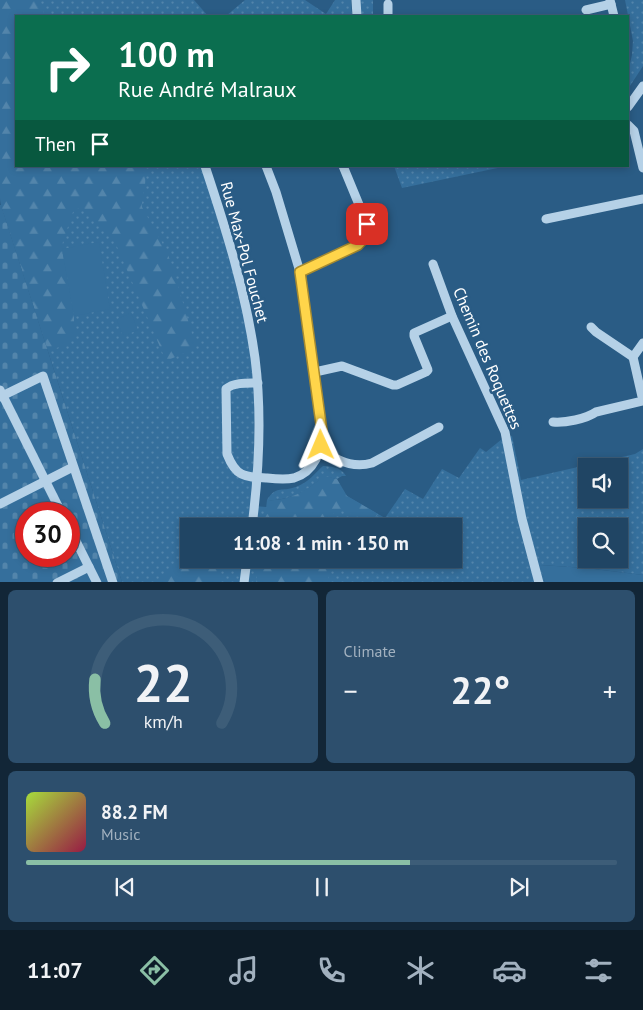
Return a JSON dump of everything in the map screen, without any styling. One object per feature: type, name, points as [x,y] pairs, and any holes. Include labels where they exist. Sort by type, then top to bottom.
[{"type":"street","points":[[356,0],[357,15]]},
{"type":"street","points":[[586,10],[611,2],[614,15]]},
{"type":"street","points":[[388,4],[388,15]]},
{"type":"street","points":[[629,106],[643,86]]},
{"type":"street","points":[[635,129],[643,168]]},
{"type":"street","name":"Rue Max-Pol Fouchet","points":[[206,167],[229,239],[243,293],[255,358],[259,410],[257,478],[253,518]]},
{"type":"street","points":[[258,383],[229,386],[226,389],[227,454],[230,462],[233,468],[242,475],[282,479],[299,476],[313,464],[320,451],[323,438],[300,272],[276,192],[266,167]]},
{"type":"street","points":[[300,272],[358,245],[366,235],[367,224],[344,167]]},
{"type":"street","points":[[546,218],[643,199]]},
{"type":"street","name":"Chemin des Roquettes","points":[[433,264],[452,316],[505,432],[522,519],[539,582]]},
{"type":"street","points":[[315,372],[342,366],[397,385],[428,370],[414,334],[416,331],[452,316]]},
{"type":"street","points":[[553,422],[590,416],[596,412],[643,402],[633,357],[591,327]]},
{"type":"street","points":[[633,357],[643,343]]},
{"type":"street","points":[[56,502],[1,394],[42,376],[113,582]]},
{"type":"street","points":[[320,451],[347,463],[357,465],[372,463],[438,427]]},
{"type":"street","points":[[0,504],[73,467]]},
{"type":"street","points":[[80,549],[97,582]]},
{"type":"street","points":[[57,582],[89,567]]},
{"type":"street","points":[[244,582],[246,568]]},
{"type":"green space","points":[[0,0],[194,0],[207,15],[15,15],[15,167],[205,167],[229,239],[255,358],[254,506],[302,510],[347,496],[385,518],[405,489],[423,499],[442,469],[459,478],[480,448],[486,452],[502,439],[512,436],[521,480],[578,467],[578,508],[628,508],[628,458],[617,458],[635,454],[643,449],[643,575],[586,568],[628,568],[628,518],[578,518],[578,567],[541,565],[545,582],[122,582],[1,205]]},
{"type":"green space","points":[[0,0],[36,0],[45,15],[15,15],[15,167],[142,167],[145,176],[142,207],[166,250],[173,268],[196,348],[166,361],[115,242],[82,206],[73,212],[62,249],[74,316],[74,336],[68,344],[48,351],[0,197]]},
{"type":"green space","points":[[245,0],[305,0],[326,14],[335,0],[351,0],[352,15],[227,15]]},
{"type":"green space","points":[[360,0],[373,0],[373,15],[361,15]]},
{"type":"green space","points":[[625,0],[643,0],[643,66],[629,87],[629,68],[633,41]]},
{"type":"green space","points":[[394,167],[502,167],[402,188]]},
{"type":"green space","points":[[0,205],[1,205],[122,582],[0,582]]},
{"type":"green space","points":[[99,242],[110,309],[74,316],[62,249]]},
{"type":"green space","points":[[131,313],[138,330],[126,335],[122,334],[117,321],[119,318]]},
{"type":"green space","points":[[323,466],[339,469],[346,476],[337,479],[322,479],[294,496],[267,500],[276,491],[292,488],[304,483]]},
{"type":"green space","points":[[324,477],[337,479],[347,496],[378,514],[375,518],[365,518],[339,510],[327,518],[265,518],[267,500],[281,499],[306,489]]},
{"type":"green space","points":[[180,562],[180,568],[220,568],[220,582],[160,582],[170,569]]},
{"type":"green space","points":[[540,565],[643,575],[643,582],[545,582]]},
{"type":"green space","points":[[258,568],[328,568],[329,582],[256,582]]},
{"type":"route","points":[[321,445],[323,438],[315,372],[300,272],[358,245],[366,235],[367,224]]}]
